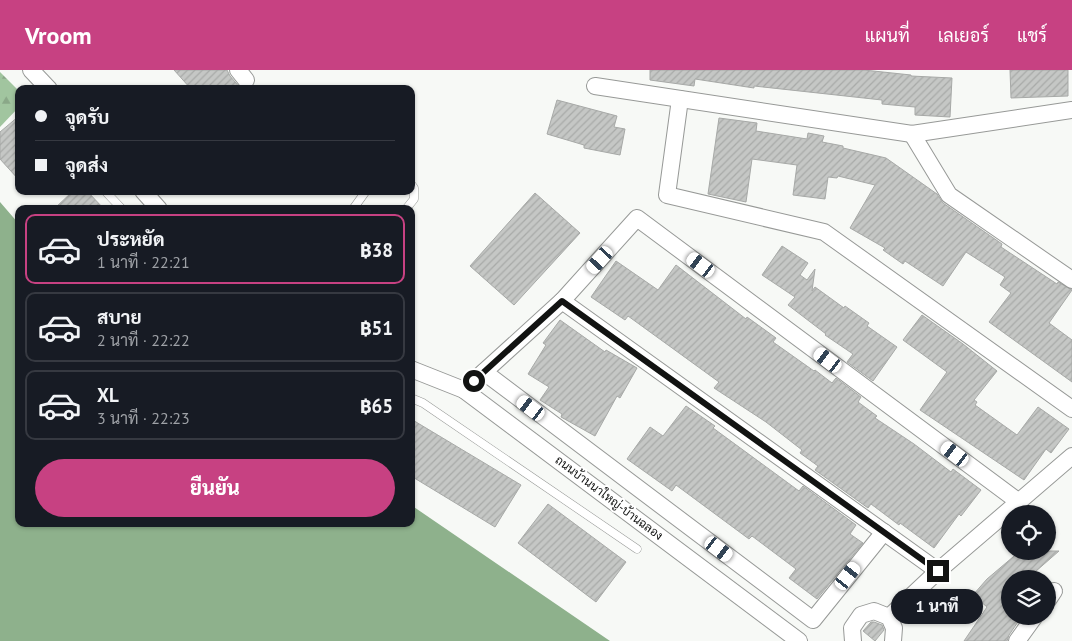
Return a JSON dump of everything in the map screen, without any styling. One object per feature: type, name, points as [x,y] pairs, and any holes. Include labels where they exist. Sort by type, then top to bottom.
[{"type":"street","points":[[32,70],[45,85]]},
{"type":"street","points":[[595,86],[912,134],[1072,110]]},
{"type":"street","points":[[680,99],[667,195],[824,232],[1072,410]]},
{"type":"street","points":[[912,134],[949,195],[1072,280]]},
{"type":"street","points":[[147,195],[155,205]]},
{"type":"street","points":[[464,390],[562,301],[637,218],[1019,502]]},
{"type":"street","points":[[562,301],[938,571]]},
{"type":"street","name":"ถนนบ้านนาใหญ่-บ้านฉลอง","points":[[415,371],[464,390],[799,641]]},
{"type":"street","points":[[484,372],[813,620],[884,532]]},
{"type":"street","points":[[890,617],[938,571],[1072,456]]},
{"type":"street","points":[[853,641],[852,628],[861,615],[874,611],[890,617],[894,628],[893,641]]},
{"type":"street","points":[[1017,641],[1029,625]]},
{"type":"lane","points":[[109,195],[118,205]]},
{"type":"lane","points":[[415,400],[423,403],[637,549]]},
{"type":"green space","points":[[0,72],[15,87],[15,111],[0,127]]},
{"type":"shaded area","points":[[0,202],[15,219],[15,527],[415,527],[415,508],[610,641],[0,641]]},
{"type":"building","points":[[174,70],[227,70],[238,85],[187,85]]},
{"type":"building","points":[[650,70],[864,70],[911,76],[952,78],[950,117],[915,115],[915,107],[882,104],[882,100],[754,86],[754,88],[695,79],[694,86],[650,80]]},
{"type":"building","points":[[1010,70],[1068,70],[1068,96],[1011,98]]},
{"type":"building","points":[[557,100],[617,116],[614,127],[625,129],[620,155],[584,148],[584,145],[547,134]]},
{"type":"building","points":[[719,118],[757,123],[756,131],[807,139],[808,133],[824,136],[822,142],[886,158],[937,194],[943,203],[1002,244],[1001,247],[1057,284],[1058,282],[1072,290],[1049,323],[1072,340],[1072,382],[989,322],[1011,293],[1000,285],[1005,277],[966,252],[943,286],[905,261],[903,264],[883,250],[885,248],[850,228],[875,185],[838,176],[837,178],[828,177],[825,199],[793,195],[797,165],[752,159],[746,202],[708,194]]},
{"type":"building","points":[[15,119],[15,176],[0,159],[0,132]]},
{"type":"building","points":[[535,193],[580,233],[514,305],[470,266]]},
{"type":"building","points":[[69,195],[91,195],[100,205],[58,205]]},
{"type":"building","points":[[782,246],[808,263],[800,275],[807,280],[815,269],[812,291],[815,287],[844,308],[845,306],[869,323],[867,326],[897,347],[873,381],[847,362],[853,354],[825,335],[788,305],[795,297],[762,275]]},
{"type":"building","points":[[616,261],[658,290],[676,265],[746,319],[747,317],[776,338],[773,342],[832,383],[836,378],[861,397],[858,402],[877,416],[875,418],[951,472],[953,469],[981,490],[961,516],[959,514],[934,548],[871,504],[868,508],[815,470],[818,466],[800,453],[802,450],[766,422],[714,388],[719,382],[628,316],[625,320],[591,297]]},
{"type":"building","points":[[922,315],[997,371],[974,400],[977,402],[975,405],[1017,435],[1038,407],[1069,429],[1051,453],[1046,449],[1024,480],[920,410],[947,372],[903,340]]},
{"type":"building","points":[[560,320],[605,352],[606,350],[637,368],[620,398],[617,396],[595,436],[561,417],[562,414],[540,400],[549,387],[528,374],[546,345],[543,343]]},
{"type":"building","points":[[686,406],[799,491],[803,486],[856,525],[850,534],[863,543],[817,599],[789,578],[796,569],[752,536],[749,539],[676,485],[672,491],[627,459],[650,427],[663,436]]},
{"type":"building","points":[[415,421],[521,485],[495,527],[415,478]]},
{"type":"building","points":[[548,504],[626,562],[596,602],[518,543]]},
{"type":"building","points":[[1009,560],[1049,560],[1037,570],[1001,570],[1001,625],[1016,625],[1007,641],[964,641],[987,607],[973,595],[987,579]]},
{"type":"building","points":[[871,622],[882,625],[884,630],[875,641],[863,631]]},
{"type":"route","points":[[474,381],[562,301],[938,571]]}]
